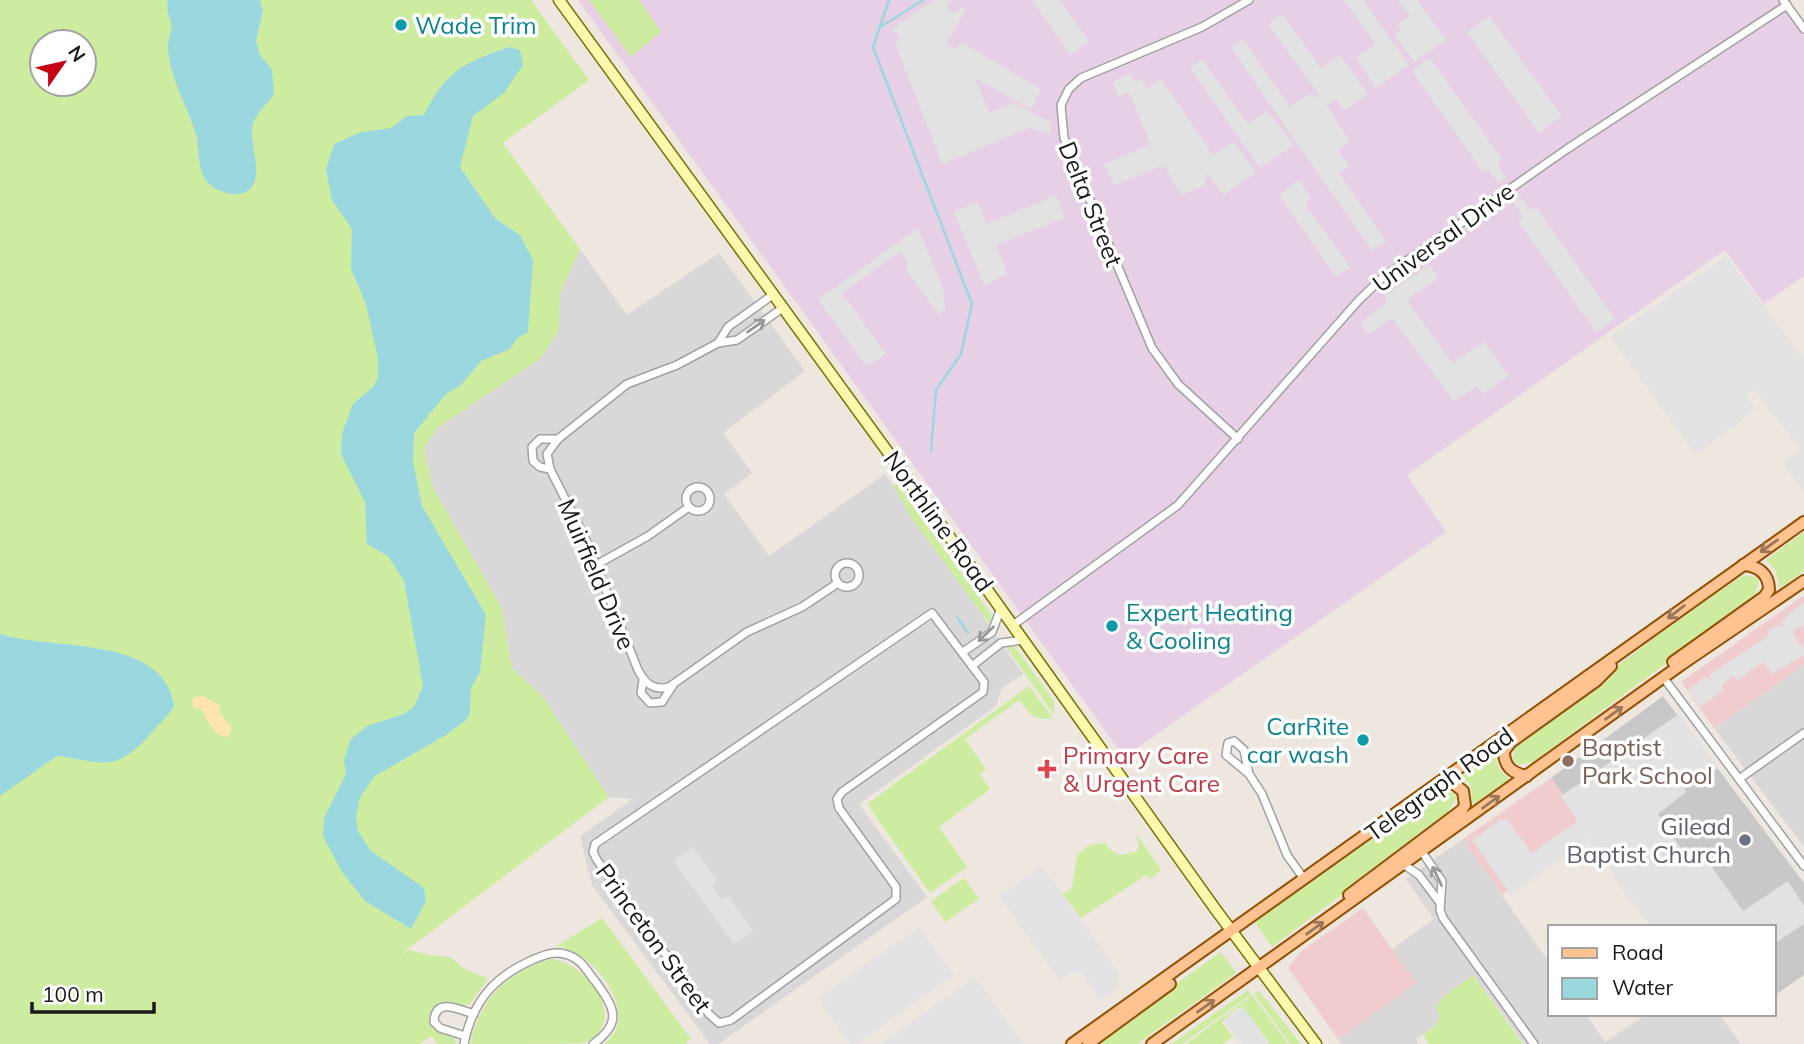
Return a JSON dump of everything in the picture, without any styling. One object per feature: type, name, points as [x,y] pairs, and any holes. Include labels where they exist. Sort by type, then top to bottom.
[{"type":"main road","name":"Northline Road","points":[[559,0],[784,307],[1232,932],[1316,1044]]},
{"type":"main road","name":"Telegraph Road","points":[[1072,1044],[1804,522]]},
{"type":"main road","points":[[1653,685],[1677,658],[1764,597],[1769,590],[1766,576],[1757,568],[1743,565]]},
{"type":"main road","name":"Telegraph Road","points":[[1152,1044],[1663,677],[1804,581]]},
{"type":"main road","points":[[1527,776],[1513,772],[1506,765],[1504,751],[1511,742],[1596,681],[1627,649]]},
{"type":"main road","points":[[1341,909],[1346,898],[1371,876],[1462,810],[1465,804],[1462,791],[1454,784],[1441,782]]},
{"type":"main road","points":[[1088,1044],[1192,969],[1207,949]]},
{"type":"street","name":"Delta Street","points":[[1238,439],[1178,384],[1146,337],[1064,138],[1060,114],[1069,89],[1090,72],[1202,27],[1249,0]]},
{"type":"street","points":[[1785,3],[1804,29]]},
{"type":"street","name":"Universal Drive","points":[[1013,625],[1178,505],[1359,300],[1381,279],[1567,149],[1785,3]]},
{"type":"street","points":[[718,343],[729,327],[774,294]]},
{"type":"street","points":[[558,439],[627,384],[689,360],[718,343],[737,340],[784,307]]},
{"type":"street","name":"Muirfield Drive","points":[[550,469],[540,467],[533,461],[532,447],[540,439],[558,439]]},
{"type":"street","name":"Muirfield Drive","points":[[558,439],[547,454],[550,469],[596,565],[643,680],[640,692],[650,703],[662,702],[674,684]]},
{"type":"street","points":[[596,565],[648,536],[689,507]]},
{"type":"street","points":[[674,684],[747,632],[802,607],[838,583]]},
{"type":"street","points":[[962,652],[992,632],[1001,608]]},
{"type":"street","name":"Princeton Street","points":[[927,614],[935,615],[962,652],[984,682],[983,692],[842,792],[837,799],[839,808],[896,887],[895,901],[731,1020],[719,1023],[713,1019],[597,860],[593,852],[595,844],[927,614]]},
{"type":"street","points":[[972,666],[1001,643],[1024,640]]},
{"type":"street","points":[[1663,677],[1804,866]]},
{"type":"street","name":"Muirfield Drive","points":[[643,680],[660,689],[674,684]]},
{"type":"street","points":[[1739,779],[1804,733]]},
{"type":"street","points":[[1249,774],[1262,794],[1287,855],[1304,879]]},
{"type":"street","points":[[1422,852],[1442,881],[1440,903],[1443,918],[1534,1044]]},
{"type":"street","points":[[1404,864],[1419,875],[1440,903]]},
{"type":"street","points":[[474,1014],[447,1005],[440,1007],[435,1014],[435,1022],[440,1028],[464,1040],[484,993],[502,975],[541,956],[565,954],[583,965],[611,1006],[613,1018],[610,1030],[593,1044]]},
{"type":"shaded area","points":[[578,0],[1778,0],[1804,36],[1804,276],[1764,304],[1725,250],[1407,475],[1446,532],[1124,757]]},
{"type":"shaded area","points":[[934,0],[953,0],[946,5],[952,14],[963,7],[965,10],[946,44],[956,49],[961,42],[1041,89],[1031,109],[975,78],[989,113],[1015,103],[1043,119],[1049,119],[1051,134],[1029,128],[942,164],[895,43],[901,36],[891,30]]},
{"type":"shaded area","points":[[1032,0],[1060,0],[1089,42],[1070,55]]},
{"type":"shaded area","points":[[1344,0],[1363,0],[1409,65],[1376,88],[1356,58],[1376,44]]},
{"type":"shaded area","points":[[1398,0],[1417,0],[1446,40],[1414,62],[1395,35],[1401,31],[1397,25],[1410,16]]},
{"type":"shaded area","points":[[1282,14],[1321,68],[1340,55],[1368,94],[1344,111],[1336,99],[1326,106],[1350,141],[1338,150],[1349,166],[1339,173],[1386,241],[1372,251],[1231,48],[1243,39],[1290,107],[1309,94],[1321,98],[1268,24]]},
{"type":"shaded area","points":[[1489,16],[1562,116],[1539,133],[1467,32]]},
{"type":"shaded area","points":[[1430,58],[1502,159],[1497,163],[1506,178],[1499,184],[1488,169],[1483,172],[1412,71]]},
{"type":"shaded area","points":[[1202,59],[1248,124],[1267,111],[1294,145],[1260,168],[1190,68]]},
{"type":"shaded area","points":[[1130,74],[1134,81],[1142,79],[1148,89],[1161,79],[1213,155],[1233,142],[1256,172],[1223,195],[1199,162],[1208,176],[1204,179],[1206,185],[1181,195],[1164,165],[1114,185],[1104,164],[1151,145],[1129,92],[1118,96],[1113,82]]},
{"type":"shaded area","points":[[1299,180],[1312,198],[1305,204],[1351,268],[1335,276],[1279,195]]},
{"type":"shaded area","points":[[1056,195],[1065,217],[996,245],[1007,274],[984,285],[954,212],[977,202],[987,224]]},
{"type":"shaded area","points":[[1521,197],[1530,210],[1537,208],[1615,319],[1596,332],[1518,221],[1523,217],[1513,202]]},
{"type":"shaded area","points":[[918,228],[943,288],[945,309],[939,315],[905,268],[909,264],[900,252],[842,293],[886,354],[867,367],[818,300]]},
{"type":"shaded area","points":[[580,249],[627,315],[719,253],[805,371],[723,433],[752,473],[724,494],[769,556],[885,474],[1023,674],[1002,688],[996,706],[859,804],[927,897],[718,1044],[710,1044],[592,885],[580,836],[633,799],[609,797],[543,697],[512,668],[502,608],[433,488],[424,449],[436,429],[541,357],[559,331],[560,293]]},
{"type":"shaded area","points":[[1726,256],[1804,360],[1804,493],[1783,463],[1800,449],[1755,391],[1746,395],[1755,408],[1739,423],[1695,454],[1610,337]]},
{"type":"shaded area","points":[[1429,265],[1439,277],[1407,300],[1452,363],[1484,341],[1509,376],[1483,394],[1477,386],[1454,401],[1392,318],[1368,335],[1360,323],[1386,303],[1385,296]]},
{"type":"shaded area","points":[[1804,595],[1804,665],[1714,728],[1681,682]]},
{"type":"shaded area","points":[[1804,602],[1804,628],[1802,625],[1792,632],[1804,649],[1804,655],[1772,674],[1763,662],[1737,681],[1734,676],[1721,685],[1724,690],[1700,707],[1688,691],[1690,688],[1706,677],[1711,681],[1710,674],[1767,637],[1769,631],[1777,625],[1784,627],[1782,620]]},
{"type":"shaded area","points":[[1804,665],[1804,847],[1714,728]]},
{"type":"shaded area","points":[[1663,696],[1804,883],[1804,975],[1776,995],[1776,925],[1655,925],[1551,778]]},
{"type":"shaded area","points":[[1679,714],[1718,768],[1709,774],[1704,772],[1683,786],[1686,792],[1658,814],[1686,856],[1703,855],[1743,911],[1788,881],[1804,906],[1804,924],[1776,943],[1776,925],[1651,925],[1624,894],[1605,859],[1594,857],[1588,839],[1511,895],[1472,840],[1500,820],[1507,819],[1532,853],[1578,821],[1561,796]]},
{"type":"shaded area","points":[[1551,778],[1588,834],[1502,895],[1463,839]]},
{"type":"shaded area","points":[[1463,839],[1548,961],[1548,1016],[1587,1016],[1605,1042],[1644,1016],[1720,1016],[1741,1044],[1524,1044],[1485,990],[1416,1039],[1419,1044],[1342,1044],[1338,1039],[1415,983],[1392,949],[1434,919],[1406,879]]},
{"type":"shaded area","points":[[693,847],[717,880],[712,887],[721,899],[729,897],[753,931],[734,944],[673,861]]},
{"type":"shaded area","points":[[1042,866],[1120,974],[1117,981],[1120,986],[1100,1000],[1082,974],[1074,971],[1060,981],[999,896]]},
{"type":"shaded area","points":[[1363,908],[1416,983],[1338,1039],[1288,968],[1300,952]]},
{"type":"shaded area","points":[[919,927],[954,975],[857,1044],[849,1044],[818,998]]},
{"type":"shaded area","points":[[975,977],[1024,1044],[880,1044]]},
{"type":"shaded area","points":[[1243,1007],[1269,1044],[1241,1044],[1224,1020]]},
{"type":"green space","points":[[0,0],[531,0],[589,80],[503,143],[580,249],[560,293],[559,331],[541,358],[436,429],[424,449],[433,488],[502,608],[512,668],[543,697],[609,797],[400,955],[409,950],[450,957],[465,969],[488,979],[470,1004],[462,1006],[445,1001],[432,1008],[429,1020],[432,1027],[453,1037],[457,1044],[438,1044],[431,1036],[419,1044],[0,1044]]},
{"type":"green space","points":[[589,0],[639,0],[661,32],[631,57]]},
{"type":"green space","points":[[897,484],[991,614],[992,627],[912,519],[893,485]]},
{"type":"green space","points":[[1804,532],[1804,571],[1779,589],[1776,571],[1766,560]]},
{"type":"green space","points":[[1743,575],[1759,578],[1756,594],[1749,602],[1533,762],[1520,765],[1513,761],[1514,750],[1519,742],[1651,640]]},
{"type":"green space","points":[[1005,645],[1015,647],[1054,701],[1054,715]]},
{"type":"green space","points":[[1029,686],[1052,717],[1036,718],[1019,700],[965,739],[986,769],[980,775],[990,789],[939,827],[967,867],[930,893],[867,804]]},
{"type":"green space","points":[[1495,751],[1499,769],[1509,779],[1473,805],[1470,784],[1460,776]]},
{"type":"green space","points":[[1436,793],[1454,793],[1456,798],[1445,817],[1272,947],[1255,922]]},
{"type":"green space","points":[[1135,832],[1161,870],[1151,879],[1146,875],[1081,918],[1063,894],[1072,888],[1077,855],[1089,845],[1105,843],[1119,854],[1137,851],[1139,844]]},
{"type":"green space","points":[[964,878],[979,899],[945,922],[931,901]]},
{"type":"green space","points":[[602,918],[691,1039],[684,1044],[604,1044],[615,1032],[619,1017],[609,986],[585,959],[571,950],[557,946]]},
{"type":"green space","points":[[1221,952],[1236,973],[1137,1044],[1091,1044]]},
{"type":"green space","points":[[549,959],[563,962],[589,980],[604,1007],[604,1021],[598,1033],[584,1043],[470,1044],[481,1013],[497,990],[520,972]]},
{"type":"green space","points":[[1473,975],[1523,1044],[1429,1044],[1423,1035],[1435,1027],[1440,1017],[1436,1006]]},
{"type":"green space","points":[[1248,990],[1251,994],[1182,1044],[1171,1044]]},
{"type":"green space","points":[[1259,991],[1301,1044],[1290,1044],[1254,994]]},
{"type":"green space","points":[[1252,995],[1288,1044],[1270,1044],[1243,1007],[1234,1010],[1222,1022],[1233,1037],[1223,1044],[1186,1044]]},
{"type":"sand","points":[[201,695],[220,706],[220,713],[232,728],[228,737],[215,731],[203,711],[193,707],[192,699]]},
{"type":"water","points":[[168,0],[260,0],[263,11],[256,41],[260,55],[272,70],[274,94],[253,124],[256,174],[255,181],[246,192],[233,194],[216,189],[203,175],[197,138],[174,78],[169,57],[171,22]]},
{"type":"water","points":[[509,47],[520,50],[523,65],[504,93],[473,116],[460,167],[495,218],[520,235],[533,260],[528,332],[517,338],[510,349],[481,361],[460,386],[446,394],[414,433],[413,462],[422,506],[486,615],[480,672],[471,688],[470,713],[466,720],[446,735],[375,776],[360,797],[356,818],[358,831],[370,850],[424,888],[426,901],[411,929],[365,901],[342,872],[323,836],[324,818],[346,774],[344,760],[351,739],[367,726],[404,714],[414,707],[423,686],[404,581],[388,556],[367,544],[365,502],[341,454],[342,433],[353,404],[374,386],[378,377],[378,359],[366,304],[351,269],[352,229],[332,200],[326,169],[334,144],[361,132],[391,128],[407,116],[424,115],[440,88],[457,70]]},
{"type":"water","points":[[0,634],[103,649],[128,656],[150,667],[166,683],[174,706],[167,717],[129,754],[110,762],[57,756],[0,796]]},
{"type":"waterway","points":[[889,0],[873,47],[972,304],[961,354],[936,390],[931,451]]},
{"type":"waterway","points":[[879,28],[923,0]]},
{"type":"waterway","points":[[957,617],[968,633]]},
{"type":"place","name":"Wade Trim","points":[[401,25]]},
{"type":"place","name":"Expert Heating & Cooling","points":[[1112,626]]},
{"type":"place","name":"CarRite car wash","points":[[1363,740]]},
{"type":"place","name":"Baptist Park School","points":[[1568,761]]},
{"type":"place","name":"Primary Care & Urgent Care","points":[[1047,769]]},
{"type":"place","name":"Gilead Baptist Church","points":[[1745,840]]}]
